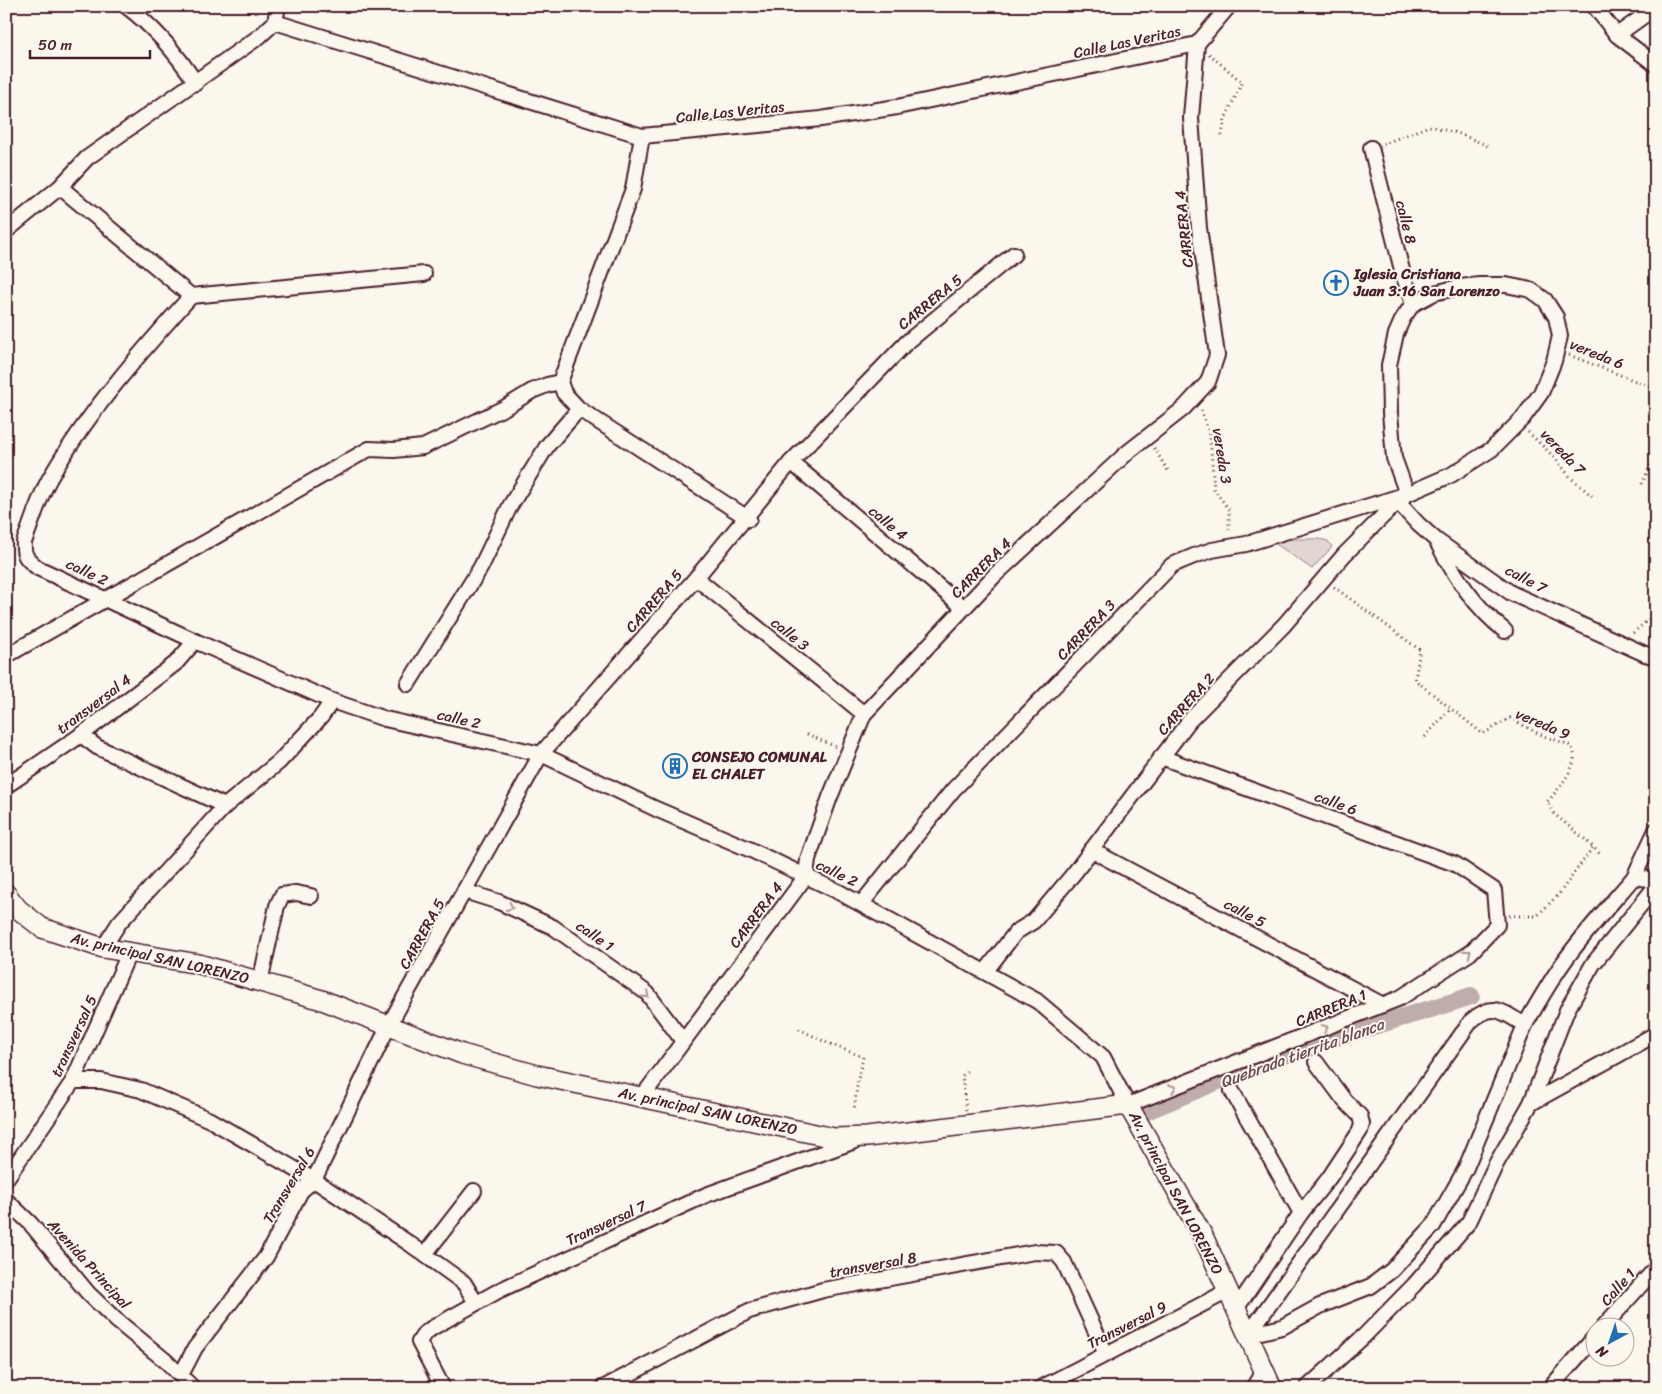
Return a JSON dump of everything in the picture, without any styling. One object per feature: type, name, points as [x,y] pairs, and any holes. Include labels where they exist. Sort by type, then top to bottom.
[{"type":"main road","name":"Av. principal SAN LORENZO","points":[[6,894],[18,909],[42,928],[103,948],[199,964],[322,1000],[462,1054],[537,1075],[834,1138],[867,1137],[1128,1105],[1203,1236],[1272,1388]]},
{"type":"street","points":[[126,6],[139,16],[179,58],[196,83]]},
{"type":"street","points":[[6,231],[60,187],[88,158],[260,36],[276,22],[278,6]]},
{"type":"street","points":[[1197,44],[1228,6]]},
{"type":"street","points":[[1594,6],[1618,34],[1656,65]]},
{"type":"street","points":[[1618,34],[1656,7]]},
{"type":"street","name":"Calle Las Veritas","points":[[276,22],[642,136],[812,120],[897,107],[1197,44]]},
{"type":"street","name":"CARRERA 4","points":[[642,1097],[806,876],[808,859],[830,797],[864,714],[995,575],[1128,452],[1183,409],[1208,382],[1217,355],[1198,228],[1191,118],[1197,44]]},
{"type":"street","points":[[642,136],[633,189],[560,382],[564,393],[579,409],[749,519]]},
{"type":"street","name":"calle 8","points":[[1370,148],[1403,274],[1413,304]]},
{"type":"street","points":[[60,187],[191,296],[424,274]]},
{"type":"street","name":"CARRERA 5","points":[[389,1025],[541,754],[696,578],[791,462],[906,343],[1014,254]]},
{"type":"street","name":"CARRERA 2","points":[[985,972],[1016,932],[1034,921],[1092,850],[1189,721],[1284,625],[1344,555],[1403,498],[1451,475],[1492,449],[1519,423],[1541,393],[1554,362],[1560,336],[1556,317],[1545,300],[1531,290],[1506,285],[1480,285],[1434,293],[1413,304]]},
{"type":"street","name":"calle 2","points":[[191,296],[149,343],[88,420],[49,480],[24,542],[23,553],[28,560],[38,568],[195,641],[332,701],[385,719],[541,754],[862,903],[1037,1001],[1103,1057],[1128,1105]]},
{"type":"street","points":[[1403,498],[1394,458],[1388,365],[1396,334],[1403,318],[1413,304]]},
{"type":"street","points":[[6,656],[369,449],[423,448],[504,408],[532,391],[560,382]]},
{"type":"street","points":[[408,684],[481,567],[510,506],[547,446],[579,409]]},
{"type":"street","name":"calle 4","points":[[791,462],[964,608]]},
{"type":"street","name":"calle 7","points":[[1403,498],[1418,524],[1436,540],[1511,593],[1656,657]]},
{"type":"street","name":"CARRERA 3","points":[[862,903],[953,790],[1172,565],[1194,556],[1246,544],[1403,498]]},
{"type":"street","points":[[1436,540],[1451,570],[1474,601],[1488,617],[1505,631]]},
{"type":"street","name":"calle 3","points":[[696,578],[864,714]]},
{"type":"street","name":"transversal 4","points":[[6,786],[81,735],[176,662],[195,641]]},
{"type":"street","points":[[103,948],[119,923],[225,806],[279,762],[321,717],[332,701]]},
{"type":"street","points":[[81,735],[98,747],[225,806]]},
{"type":"street","name":"calle 6","points":[[1161,757],[1455,864],[1494,890],[1497,919]]},
{"type":"street","points":[[1248,1335],[1282,1326],[1320,1306],[1371,1286],[1392,1270],[1433,1226],[1465,1170],[1525,1025],[1563,962],[1634,878],[1656,830]]},
{"type":"street","name":"calle 5","points":[[1092,850],[1383,1005]]},
{"type":"street","points":[[1634,878],[1656,880]]},
{"type":"street","points":[[1307,1388],[1364,1336],[1414,1285],[1469,1222],[1496,1164],[1531,1103],[1567,1010],[1593,964],[1656,886]]},
{"type":"street","name":"calle 1","points":[[464,891],[499,902],[553,927],[647,993],[683,1041]]},
{"type":"street","points":[[260,982],[277,906],[282,895],[296,893],[311,896]]},
{"type":"street","name":"CARRERA 1","points":[[1128,1105],[1400,998],[1470,953],[1497,925],[1497,919]]},
{"type":"street","name":"transversal 5","points":[[6,1179],[73,1081],[129,953]]},
{"type":"street","points":[[1248,1335],[1471,1021],[1479,1014],[1488,1010],[1500,1010],[1525,1025]]},
{"type":"street","name":"Transversal 6","points":[[181,1375],[194,1348],[266,1257],[301,1191],[314,1180],[389,1025]]},
{"type":"street","points":[[1531,1103],[1656,1034]]},
{"type":"street","points":[[1236,1309],[1360,1131],[1362,1124],[1360,1116],[1344,1100],[1316,1062]]},
{"type":"street","points":[[73,1081],[100,1081],[141,1090],[210,1120],[314,1180],[425,1254],[464,1283],[476,1304]]},
{"type":"street","points":[[1232,1091],[1302,1213]]},
{"type":"street","name":"Transversal 7","points":[[443,1388],[419,1342],[424,1334],[432,1328],[500,1290],[706,1195],[867,1137]]},
{"type":"street","points":[[425,1254],[474,1191]]},
{"type":"street","name":"Avenida Principal","points":[[6,1200],[30,1223],[88,1293],[116,1320],[167,1362],[193,1388]]},
{"type":"street","name":"transversal 8","points":[[603,1388],[749,1311],[823,1290],[1034,1252],[1056,1253],[1064,1262],[1106,1354]]},
{"type":"street","name":"Calle 1","points":[[1613,1316],[1656,1268]]},
{"type":"street","name":"Transversal 9","points":[[1041,1388],[1228,1291]]},
{"type":"street","points":[[1554,1386],[1584,1350]]},
{"type":"street","points":[[1253,1388],[1264,1370]]},
{"type":"path","points":[[1197,44],[1242,82],[1224,119],[1222,139]]},
{"type":"path","points":[[1370,148],[1429,126],[1460,134],[1488,146]]},
{"type":"path","name":"vereda 6","points":[[1557,350],[1656,389]]},
{"type":"path","name":"vereda 3","points":[[1195,396],[1210,436],[1214,489],[1228,510],[1229,547]]},
{"type":"path","name":"vereda 7","points":[[1519,423],[1555,458],[1571,478],[1592,496]]},
{"type":"path","points":[[1148,436],[1168,470]]},
{"type":"path","points":[[1642,484],[1656,453]]},
{"type":"path","name":"vereda 9","points":[[1323,579],[1420,650],[1415,680],[1482,734],[1510,718],[1542,735],[1569,745],[1573,752],[1573,762],[1565,780],[1547,802],[1553,813],[1602,856]]},
{"type":"path","points":[[1621,643],[1656,613]]},
{"type":"path","points":[[1425,737],[1451,708]]},
{"type":"path","points":[[807,734],[848,752]]},
{"type":"path","points":[[1497,919],[1509,916],[1537,916],[1559,894],[1593,847]]},
{"type":"path","points":[[800,1029],[825,1042],[863,1057],[854,1111]]},
{"type":"path","points":[[968,1069],[962,1076],[968,1125]]},
{"type":"shaded area","points":[[1286,539],[1319,539],[1328,541],[1332,547],[1312,569],[1276,544],[1276,541]]},
{"type":"waterway","name":"Quebrada tierrita blanca","points":[[1134,1116],[1288,1054],[1471,996]]},
{"type":"place","name":"Iglesia Cristiana Juan 3:16 San Lorenzo","points":[[1336,283]]},
{"type":"place","name":"CONSEJO COMUNAL EL CHALET","points":[[675,766]]}]
